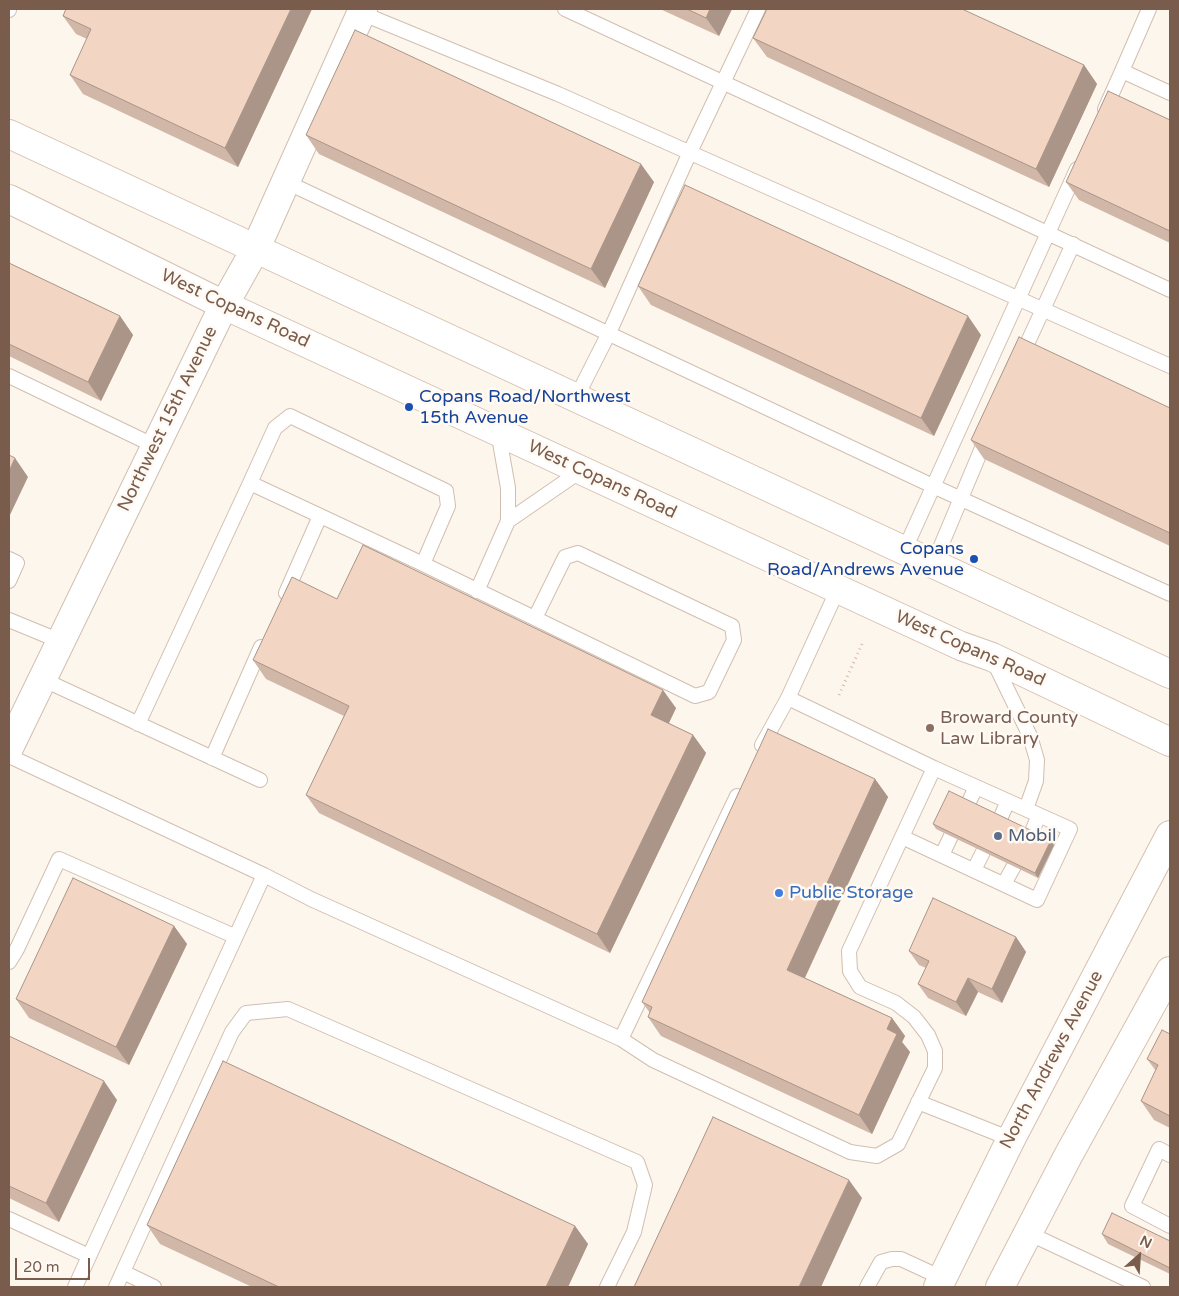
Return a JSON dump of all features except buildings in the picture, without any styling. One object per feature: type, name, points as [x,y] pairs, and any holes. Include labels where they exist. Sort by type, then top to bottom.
[{"type":"main road","name":"Northwest 15th Avenue","points":[[9,748],[224,305],[256,248],[362,11]]},
{"type":"main road","points":[[9,134],[904,552],[1170,674]]},
{"type":"main road","name":"West Copans Road","points":[[9,199],[224,305],[961,646],[992,657],[1170,742]]},
{"type":"main road","name":"North Andrews Avenue","points":[[940,1283],[1011,1139],[1170,835]]},
{"type":"main road","points":[[1000,1287],[1068,1156],[1170,971]]},
{"type":"lane","points":[[565,9],[1170,290]]},
{"type":"lane","points":[[576,398],[610,333],[690,152],[758,9]]},
{"type":"lane","points":[[1097,125],[1149,9]]},
{"type":"lane","points":[[362,11],[558,94],[1170,366]]},
{"type":"lane","points":[[1122,71],[1170,93]]},
{"type":"lane","points":[[904,552],[1085,152]]},
{"type":"lane","points":[[286,182],[935,487],[1170,594]]},
{"type":"lane","points":[[1014,372],[1041,309],[1073,244]]},
{"type":"lane","points":[[9,376],[155,446]]},
{"type":"lane","points":[[138,724],[275,428],[290,416],[446,491],[448,506],[423,564]]},
{"type":"lane","points":[[933,564],[991,426]]},
{"type":"lane","points":[[477,590],[508,521],[508,488],[498,431]]},
{"type":"lane","points":[[508,521],[582,470]]},
{"type":"lane","points":[[250,483],[423,564],[695,696],[709,692],[734,640],[732,626],[578,553],[564,558],[535,618]]},
{"type":"lane","points":[[280,606],[320,516]]},
{"type":"lane","points":[[9,559],[17,563],[9,581]]},
{"type":"lane","points":[[754,761],[788,698],[838,589]]},
{"type":"lane","points":[[9,620],[60,641]]},
{"type":"lane","points":[[212,758],[268,633]]},
{"type":"lane","points":[[992,657],[1030,736],[1037,760],[1036,782],[1026,809]]},
{"type":"lane","points":[[42,679],[260,780]]},
{"type":"lane","points":[[788,698],[934,768],[1070,829],[1037,900],[902,837]]},
{"type":"lane","points":[[9,756],[264,875],[311,899],[621,1039],[652,1060],[850,1152],[877,1156],[898,1144],[936,1068],[935,1051],[928,1035],[914,1017],[896,1003],[860,987],[850,972],[849,952],[934,768]]},
{"type":"lane","points":[[968,804],[976,787]]},
{"type":"lane","points":[[621,1039],[742,788]]},
{"type":"lane","points":[[1000,819],[1008,801]]},
{"type":"lane","points":[[1031,834],[1039,815]]},
{"type":"lane","points":[[942,856],[951,836]]},
{"type":"lane","points":[[974,870],[983,852]]},
{"type":"lane","points":[[9,962],[59,859],[234,936]]},
{"type":"lane","points":[[1004,884],[1014,866]]},
{"type":"lane","points":[[75,1287],[234,936],[264,875]]},
{"type":"lane","points":[[116,1287],[232,1032],[246,1013],[288,1009],[638,1162],[645,1185],[634,1232],[607,1287]]},
{"type":"lane","points":[[918,1102],[1011,1139]]},
{"type":"lane","points":[[1170,1154],[1159,1149],[1132,1206],[1170,1226]]},
{"type":"lane","points":[[9,1219],[89,1256]]},
{"type":"lane","points":[[1028,1233],[1144,1287]]},
{"type":"lane","points":[[867,1287],[881,1262],[892,1259],[901,1259],[940,1283]]},
{"type":"lane","points":[[123,1272],[154,1287]]},
{"type":"path","points":[[840,695],[862,644]]},
{"type":"place","name":"Copans Road/Northwest 15th Avenue","points":[[409,407]]},
{"type":"place","name":"Copans Road/Andrews Avenue","points":[[974,559]]},
{"type":"place","name":"Broward County Law Library","points":[[930,728]]},
{"type":"place","name":"Mobil","points":[[998,836]]},
{"type":"place","name":"Public Storage","points":[[779,893]]}]
